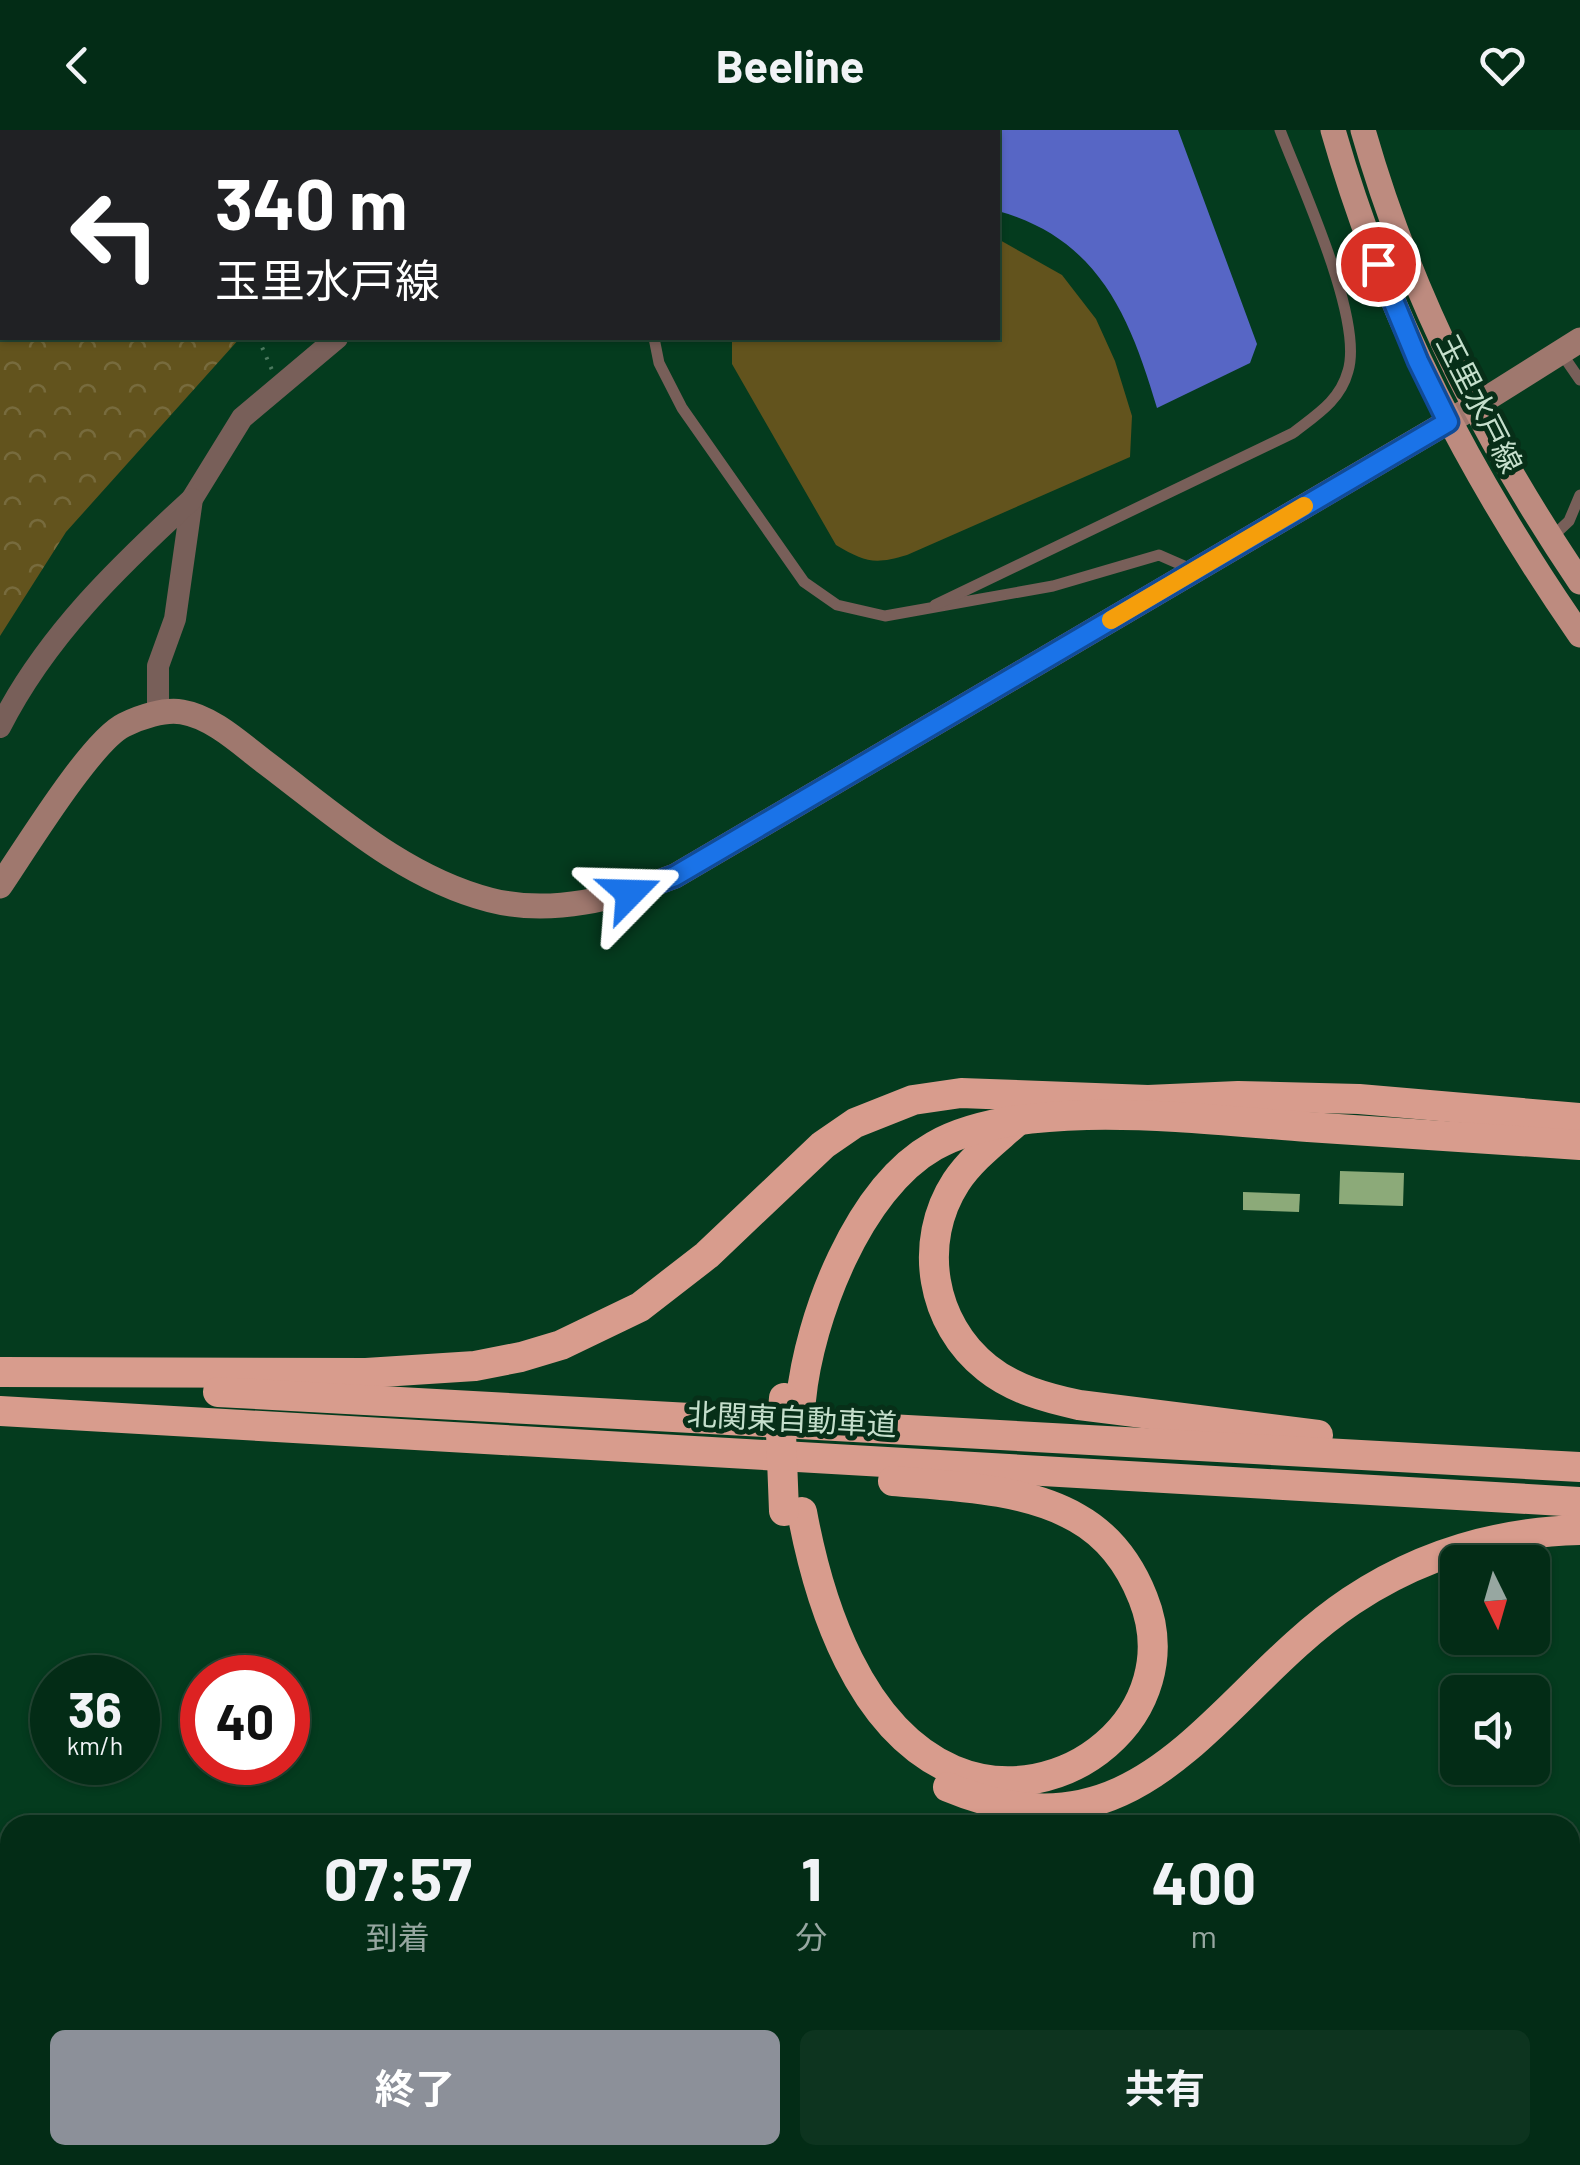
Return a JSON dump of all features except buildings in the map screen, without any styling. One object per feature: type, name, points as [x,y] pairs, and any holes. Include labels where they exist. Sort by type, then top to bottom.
[{"type":"highway","points":[[0,1375],[366,1374],[475,1366],[561,1345],[640,1307],[707,1255],[823,1144],[856,1123],[913,1100],[961,1093],[1148,1100],[1238,1096],[1358,1099],[1580,1118]]},
{"type":"highway","points":[[998,1095],[918,1138],[874,1178],[836,1234],[808,1296],[788,1365],[798,1459],[793,1511],[798,1581],[827,1655],[847,1691],[889,1745],[937,1782],[1012,1807],[1091,1802],[1115,1795],[1167,1766],[1197,1743],[1312,1630],[1389,1578],[1426,1560],[1507,1536],[1580,1530]]},
{"type":"highway","points":[[792,1399],[822,1308],[850,1244],[884,1193],[930,1148],[976,1128],[1054,1117],[1144,1116],[1580,1144]]},
{"type":"highway","points":[[1016,1123],[956,1180],[936,1230],[935,1282],[942,1307],[970,1352],[989,1370],[1044,1397],[1136,1414],[1324,1436],[1580,1452]]},
{"type":"highway","name":"北関東自動車道","points":[[0,1375],[1580,1467]]},
{"type":"highway","name":"北関東自動車道","points":[[0,1411],[1580,1502]]},
{"type":"highway","points":[[507,1439],[1008,1495],[1077,1518],[1120,1554],[1146,1606],[1152,1632],[1152,1660],[1133,1713],[1114,1739],[1092,1758],[1068,1772],[1043,1779],[980,1779],[926,1754],[884,1714],[844,1652],[793,1511]]},
{"type":"main road","name":"玉里水戸線","points":[[1334,130],[1367,236],[1409,340],[1448,422],[1524,553],[1580,635]]},
{"type":"main road","name":"玉里水戸線","points":[[1363,130],[1414,276],[1474,406],[1580,582]]},
{"type":"street","points":[[0,727],[72,618],[121,565],[192,500],[242,418],[335,340]]},
{"type":"street","points":[[0,886],[94,750],[120,726],[158,713],[184,712],[221,729],[392,857],[444,886],[493,901],[540,906],[630,893],[675,876],[1571,347]]},
{"type":"street","points":[[158,713],[158,666],[175,620],[192,500]]},
{"type":"lane","points":[[935,605],[1293,433],[1332,403],[1349,370],[1348,330],[1338,282],[1280,130]]},
{"type":"lane","points":[[654,340],[659,363],[682,408],[804,582],[837,605],[886,616],[1053,586],[1160,555],[1194,571]]},
{"type":"lane","points":[[1571,347],[1580,380]]},
{"type":"lane","points":[[1550,538],[1569,521],[1580,494]]},
{"type":"path","points":[[259,340],[279,386]]},
{"type":"green space","points":[[1000,240],[1062,275],[1096,319],[1115,361],[1132,416],[1130,457],[907,555],[870,560],[836,545],[732,364],[732,340],[1000,340]]},
{"type":"green space","points":[[0,340],[238,340],[66,532],[0,636]]},
{"type":"water","points":[[1000,130],[1178,130],[1257,344],[1250,363],[1157,408],[1135,343],[1105,286],[1062,241],[1000,212]]},
{"type":"slow traffic","points":[[1111,620],[1304,506]]},
{"type":"route","points":[[630,893],[675,876],[1448,422],[1378,264]]}]
